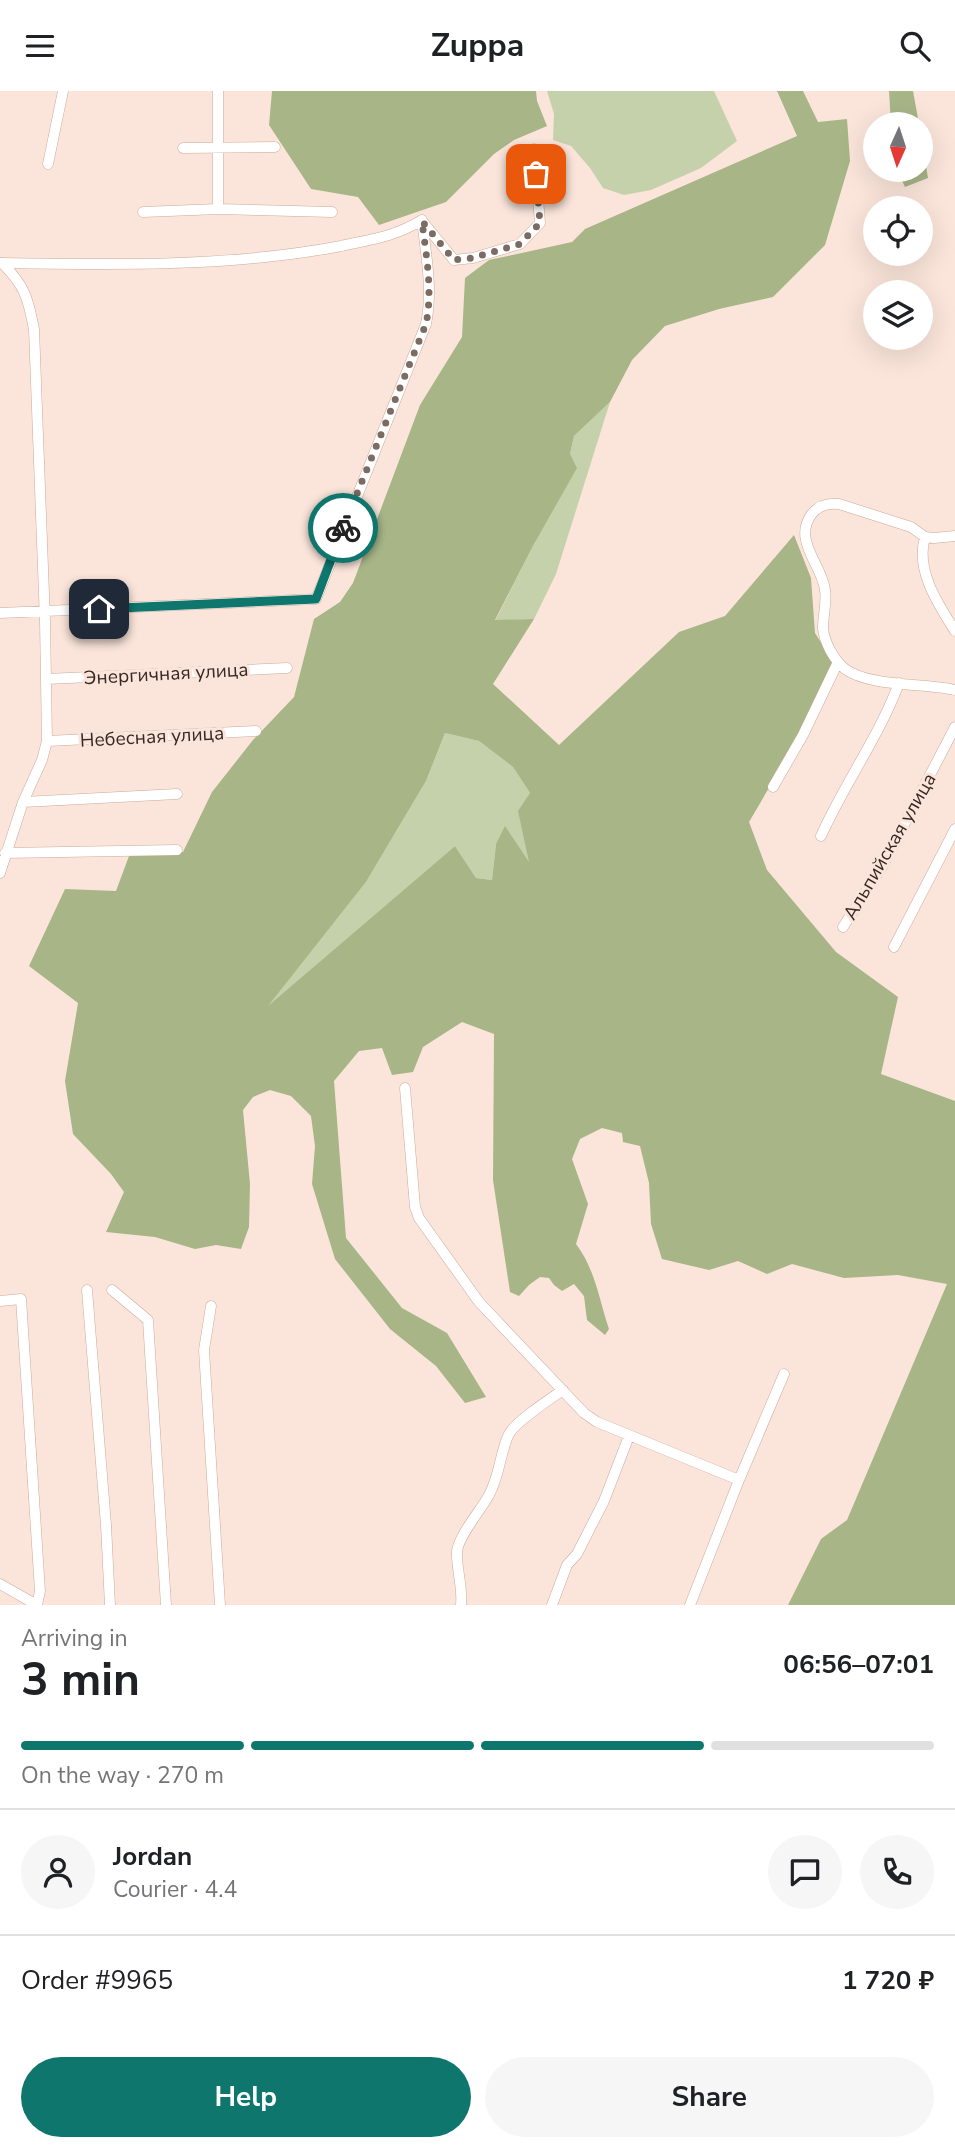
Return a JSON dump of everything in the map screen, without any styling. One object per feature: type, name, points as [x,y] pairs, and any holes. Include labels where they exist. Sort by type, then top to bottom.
[{"type":"street","points":[[48,164],[63,91]]},
{"type":"street","points":[[218,91],[218,209]]},
{"type":"street","points":[[183,148],[275,147]]},
{"type":"street","points":[[422,221],[454,260],[472,258],[520,244],[540,223],[534,149]]},
{"type":"street","points":[[143,212],[218,209],[332,212]]},
{"type":"street","points":[[1,263],[90,264],[296,255],[392,235],[422,221]]},
{"type":"street","points":[[0,613],[316,599],[426,324],[429,286],[422,221]]},
{"type":"street","points":[[0,873],[23,802],[47,741],[34,329],[24,288],[1,263]]},
{"type":"street","points":[[955,536],[925,537],[911,527],[829,503],[813,512],[805,533],[806,543],[825,587],[823,631],[838,662],[857,675],[955,690]]},
{"type":"street","points":[[925,537],[921,551],[927,577],[941,609],[955,631]]},
{"type":"street","points":[[773,787],[803,735],[838,662]]},
{"type":"street","name":"Энергичная улица","points":[[46,679],[287,667]]},
{"type":"street","points":[[821,837],[837,801],[890,707],[899,683]]},
{"type":"street","name":"Альпийская улица","points":[[843,927],[881,867],[955,727]]},
{"type":"street","name":"Небесная улица","points":[[47,741],[256,731]]},
{"type":"street","points":[[23,802],[177,794]]},
{"type":"street","points":[[894,947],[955,829]]},
{"type":"street","points":[[5,853],[177,849]]},
{"type":"street","points":[[405,1088],[415,1207],[419,1218],[480,1302],[584,1413],[597,1422],[739,1480]]},
{"type":"street","points":[[87,1290],[110,1605]]},
{"type":"street","points":[[112,1290],[148,1320],[166,1605]]},
{"type":"street","points":[[0,1301],[20,1299],[40,1591],[37,1605],[0,1584]]},
{"type":"street","points":[[211,1306],[204,1350],[220,1605]]},
{"type":"street","points":[[690,1605],[784,1374]]},
{"type":"street","points":[[461,1605],[462,1588],[457,1550],[489,1495],[510,1432],[563,1389]]},
{"type":"street","points":[[552,1605],[567,1565],[577,1554],[600,1510],[629,1436]]},
{"type":"green space","points":[[272,91],[536,91],[547,126],[514,140],[494,154],[446,202],[379,225],[358,197],[311,189],[269,125]]},
{"type":"green space","points":[[547,91],[714,91],[737,141],[701,168],[651,190],[624,195],[603,188],[571,146],[553,140],[554,114]]},
{"type":"green space","points":[[777,91],[803,91],[818,122],[847,119],[850,161],[825,245],[773,297],[719,309],[665,326],[632,360],[610,402],[574,436],[570,454],[577,468],[495,620],[534,619],[493,684],[559,745],[679,632],[725,616],[794,535],[811,578],[815,633],[838,670],[749,822],[767,870],[836,952],[898,997],[881,1074],[955,1101],[955,1605],[788,1605],[821,1539],[847,1520],[947,1284],[898,1275],[844,1278],[792,1264],[767,1274],[738,1261],[709,1270],[662,1259],[651,1224],[649,1183],[640,1146],[623,1142],[622,1133],[602,1128],[580,1139],[572,1159],[588,1204],[576,1244],[592,1274],[609,1329],[605,1335],[587,1320],[584,1296],[574,1284],[562,1291],[549,1278],[540,1277],[519,1296],[510,1292],[493,1180],[494,1034],[462,1022],[423,1047],[413,1072],[392,1075],[382,1048],[359,1051],[334,1081],[346,1238],[402,1308],[447,1333],[486,1397],[465,1403],[436,1366],[390,1329],[335,1259],[312,1184],[315,1146],[311,1116],[291,1096],[270,1090],[253,1097],[243,1110],[250,1184],[249,1227],[241,1249],[216,1245],[195,1249],[155,1237],[106,1232],[124,1192],[111,1174],[73,1134],[65,1081],[78,1003],[29,966],[65,889],[116,891],[129,856],[183,852],[212,792],[253,740],[294,697],[314,619],[340,602],[353,583],[420,405],[462,337],[465,278],[489,260],[572,242],[585,229],[797,136]],"holes":[[[445,733],[479,741],[513,767],[530,793],[518,811],[529,862],[505,826],[496,844],[492,880],[476,878],[455,846],[268,1006],[366,882],[426,781]]]},
{"type":"green space","points":[[889,91],[913,91],[917,112],[890,112]]},
{"type":"green space","points":[[903,182],[918,182],[905,187]]},
{"type":"green space","points":[[610,402],[556,574],[534,619],[495,621],[534,544],[570,454],[574,436]]},
{"type":"green space","points":[[445,733],[479,741],[513,767],[530,793],[529,865],[496,844],[492,880],[476,878],[455,846],[265,1009],[366,882],[426,781]]},
{"type":"way so far","points":[[343,528],[426,324],[429,286],[422,221],[454,260],[472,258],[520,244],[540,223],[536,174]]},
{"type":"route","points":[[99,609],[316,599],[343,528]]}]
